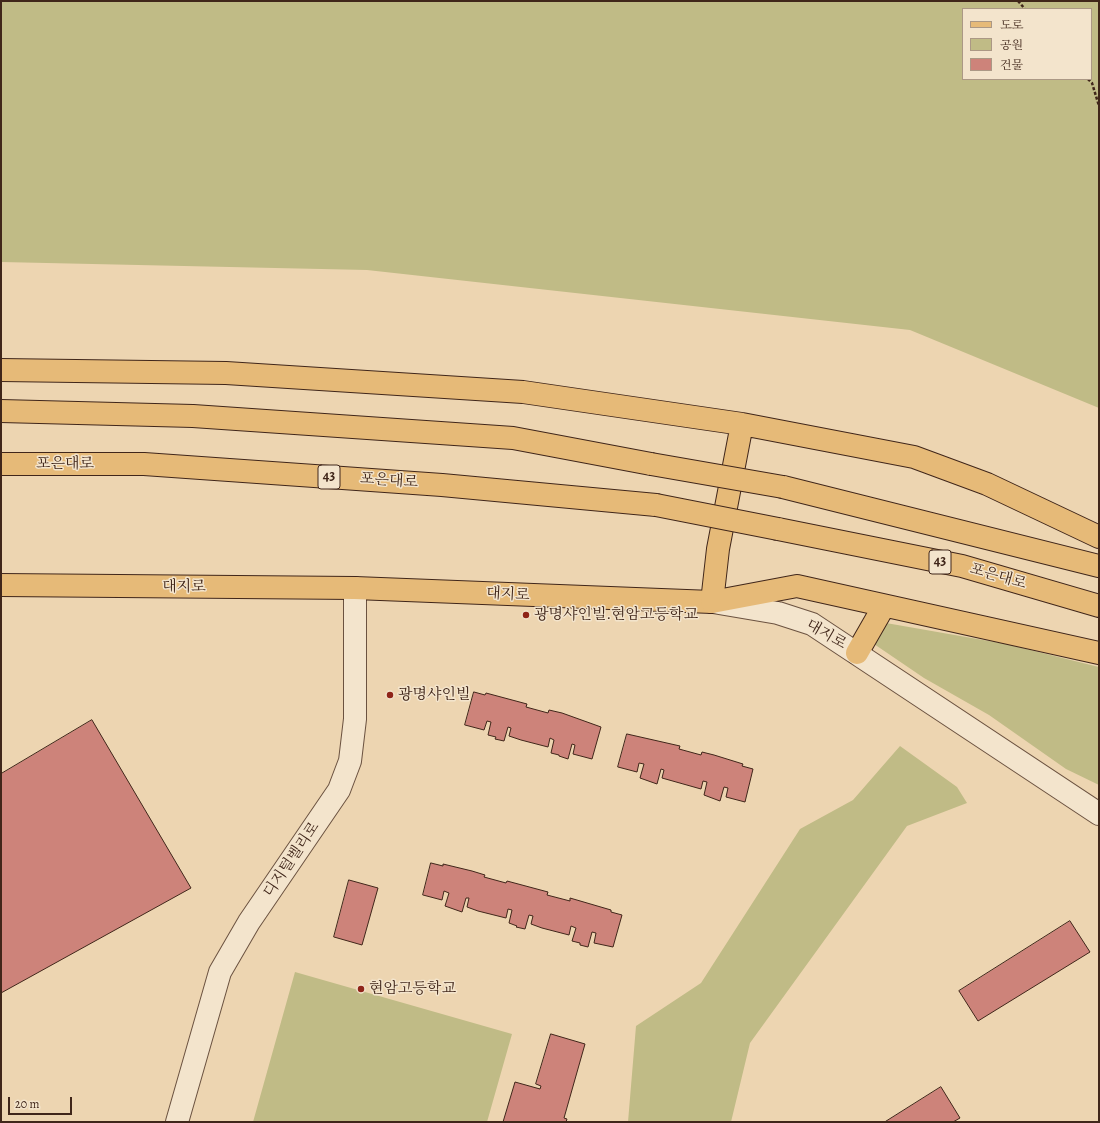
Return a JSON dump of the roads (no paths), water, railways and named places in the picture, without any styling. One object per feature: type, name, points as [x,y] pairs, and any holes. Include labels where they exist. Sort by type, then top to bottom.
[{"type":"main road","points":[[1,370],[226,373],[524,392],[742,424],[914,457],[987,484],[1099,537]]},
{"type":"main road","name":"43","points":[[1,411],[193,416],[513,438],[783,487],[1099,566]]},
{"type":"main road","points":[[742,424],[718,549],[712,602],[798,586],[1099,653]]},
{"type":"main road","name":"포은대로","points":[[1,464],[144,464],[442,485],[656,505],[962,566],[1099,606]]},
{"type":"main road","name":"대지로","points":[[1,585],[355,588],[712,602]]},
{"type":"main road","points":[[857,653],[884,606]]},
{"type":"street","name":"디지털벨리로","points":[[177,1122],[220,972],[249,922],[339,790],[350,761],[355,719],[355,588]]},
{"type":"street","name":"대지로","points":[[712,602],[778,613],[812,624],[1099,814]]},
{"type":"place","name":"광명샤인빌.현암고등학교","points":[[526,615]]},
{"type":"place","name":"광명샤인빌","points":[[390,695]]},
{"type":"place","name":"현암고등학교","points":[[361,989]]}]
